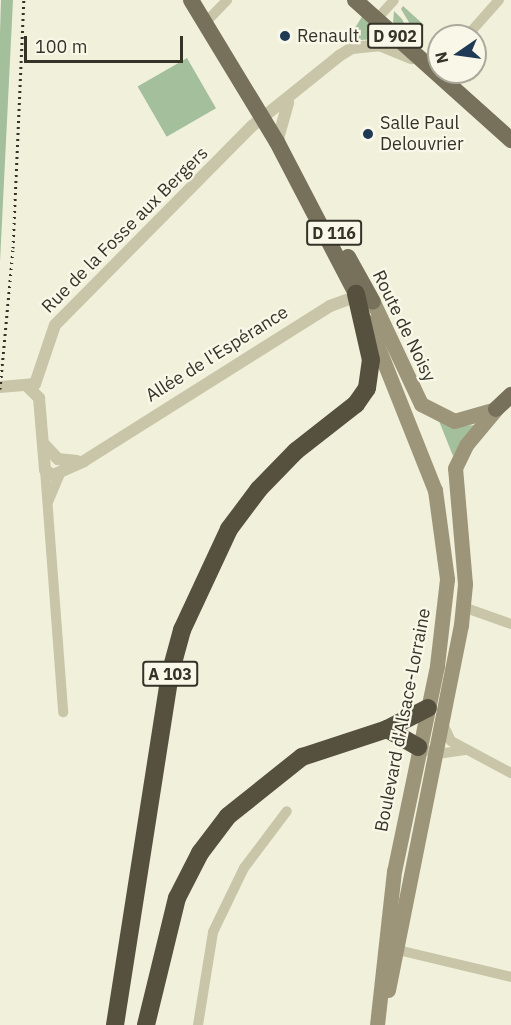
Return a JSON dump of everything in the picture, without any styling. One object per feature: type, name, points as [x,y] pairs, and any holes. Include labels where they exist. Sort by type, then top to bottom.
[{"type":"highway","name":"A 103","points":[[115,1025],[170,674],[198,590],[229,529],[259,489],[296,451],[356,404],[367,388],[371,360],[356,294]]},
{"type":"highway","points":[[146,1025],[177,898],[200,853],[228,816],[302,757],[387,729],[428,708]]},
{"type":"highway","points":[[387,729],[418,747]]},
{"type":"main road","name":"Route de Noisy","points":[[191,0],[277,142],[356,294]]},
{"type":"main road","name":"D 902","points":[[355,0],[427,63]]},
{"type":"main road","name":"D 902","points":[[450,84],[511,140]]},
{"type":"main road","name":"Route de Noisy","points":[[290,168],[301,174],[373,302],[421,404],[454,421],[496,409]]},
{"type":"main road","name":"Boulevard d'Alsace-Lorraine","points":[[356,294],[427,463],[443,528],[446,607],[428,708],[418,747],[394,871],[378,1025]]},
{"type":"main road","points":[[496,409],[511,395]]},
{"type":"main road","name":"Boulevard d'Alsace-Lorraine","points":[[378,1025],[398,950],[438,754],[463,607],[454,475],[466,445],[496,409]]},
{"type":"main road","points":[[428,708],[441,698],[453,673]]},
{"type":"street","points":[[205,23],[227,0]]},
{"type":"street","points":[[377,19],[394,0]]},
{"type":"street","points":[[478,24],[499,0]]},
{"type":"street","name":"Rue de la Fosse aux Bergers","points":[[28,387],[38,380],[55,325],[264,120],[339,56],[364,45],[398,49],[427,66]]},
{"type":"street","name":"Rue de la Fosse aux Bergers","points":[[277,142],[282,112],[294,95]]},
{"type":"street","points":[[356,294],[373,302]]},
{"type":"street","name":"Allée de l'Espérance","points":[[62,464],[84,460],[224,369],[356,294]]},
{"type":"street","points":[[0,387],[28,387],[39,398],[45,511],[63,712]]},
{"type":"street","points":[[42,442],[62,464]]},
{"type":"street","points":[[44,468],[50,475],[62,464]]},
{"type":"street","points":[[45,511],[62,464]]},
{"type":"street","points":[[463,607],[511,624]]},
{"type":"street","points":[[444,724],[451,741],[511,773]]},
{"type":"street","points":[[418,747],[438,754],[465,750]]},
{"type":"street","points":[[198,1025],[213,932],[244,868],[287,811]]},
{"type":"street","points":[[398,950],[511,977]]},
{"type":"green space","points":[[1,0],[13,0],[0,262],[0,32]]},
{"type":"green space","points":[[403,6],[424,25],[416,34],[401,9]]},
{"type":"green space","points":[[394,11],[402,19],[411,38],[393,24]]},
{"type":"green space","points":[[363,15],[388,38],[347,41]]},
{"type":"green space","points":[[187,58],[216,108],[167,137],[138,86]]},
{"type":"green space","points":[[439,421],[458,426],[476,425],[453,456]]},
{"type":"railway","points":[[0,389],[13,248],[24,0]]},
{"type":"place","name":"Renault","points":[[285,36]]},
{"type":"place","name":"Salle Paul Delouvrier","points":[[368,134]]}]
